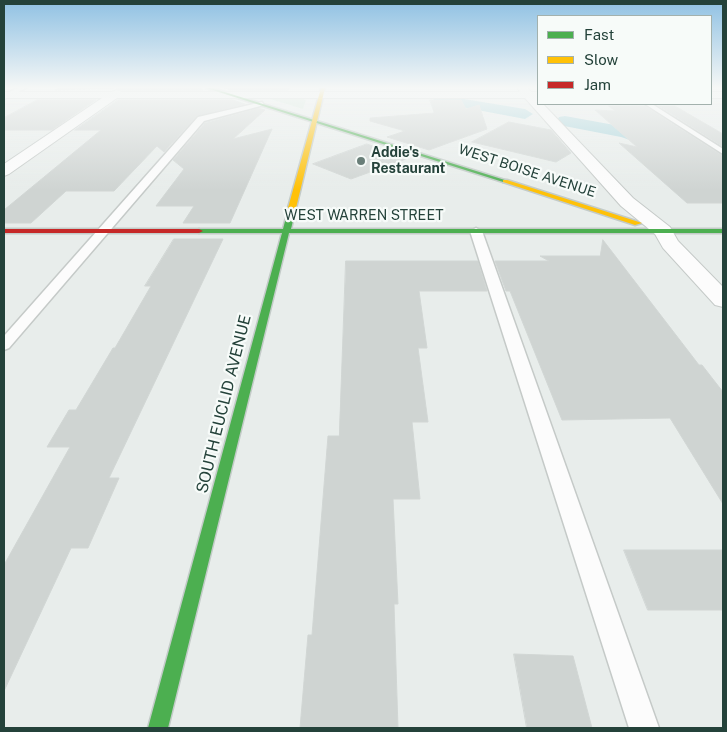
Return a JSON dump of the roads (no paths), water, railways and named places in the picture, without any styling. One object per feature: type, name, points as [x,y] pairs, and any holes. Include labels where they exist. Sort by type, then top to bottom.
[{"type":"street","points":[[4,171],[75,122]]},
{"type":"street","name":"SOUTH EUCLID AVENUE","points":[[158,728],[312,122]]},
{"type":"street","name":"WEST BOISE AVENUE","points":[[320,122],[706,243]]},
{"type":"street","points":[[556,122],[627,202],[663,230],[670,244],[723,300]]},
{"type":"street","name":"WEST WARREN STREET","points":[[4,230],[723,230]]},
{"type":"lane","points":[[4,345],[102,230],[199,122]]},
{"type":"lane","points":[[676,122],[723,152]]},
{"type":"lane","points":[[476,230],[644,728]]},
{"type":"waterway","points":[[571,122],[625,132],[723,166]]},
{"type":"place","name":"Addie's Restaurant","points":[[361,161]]}]
